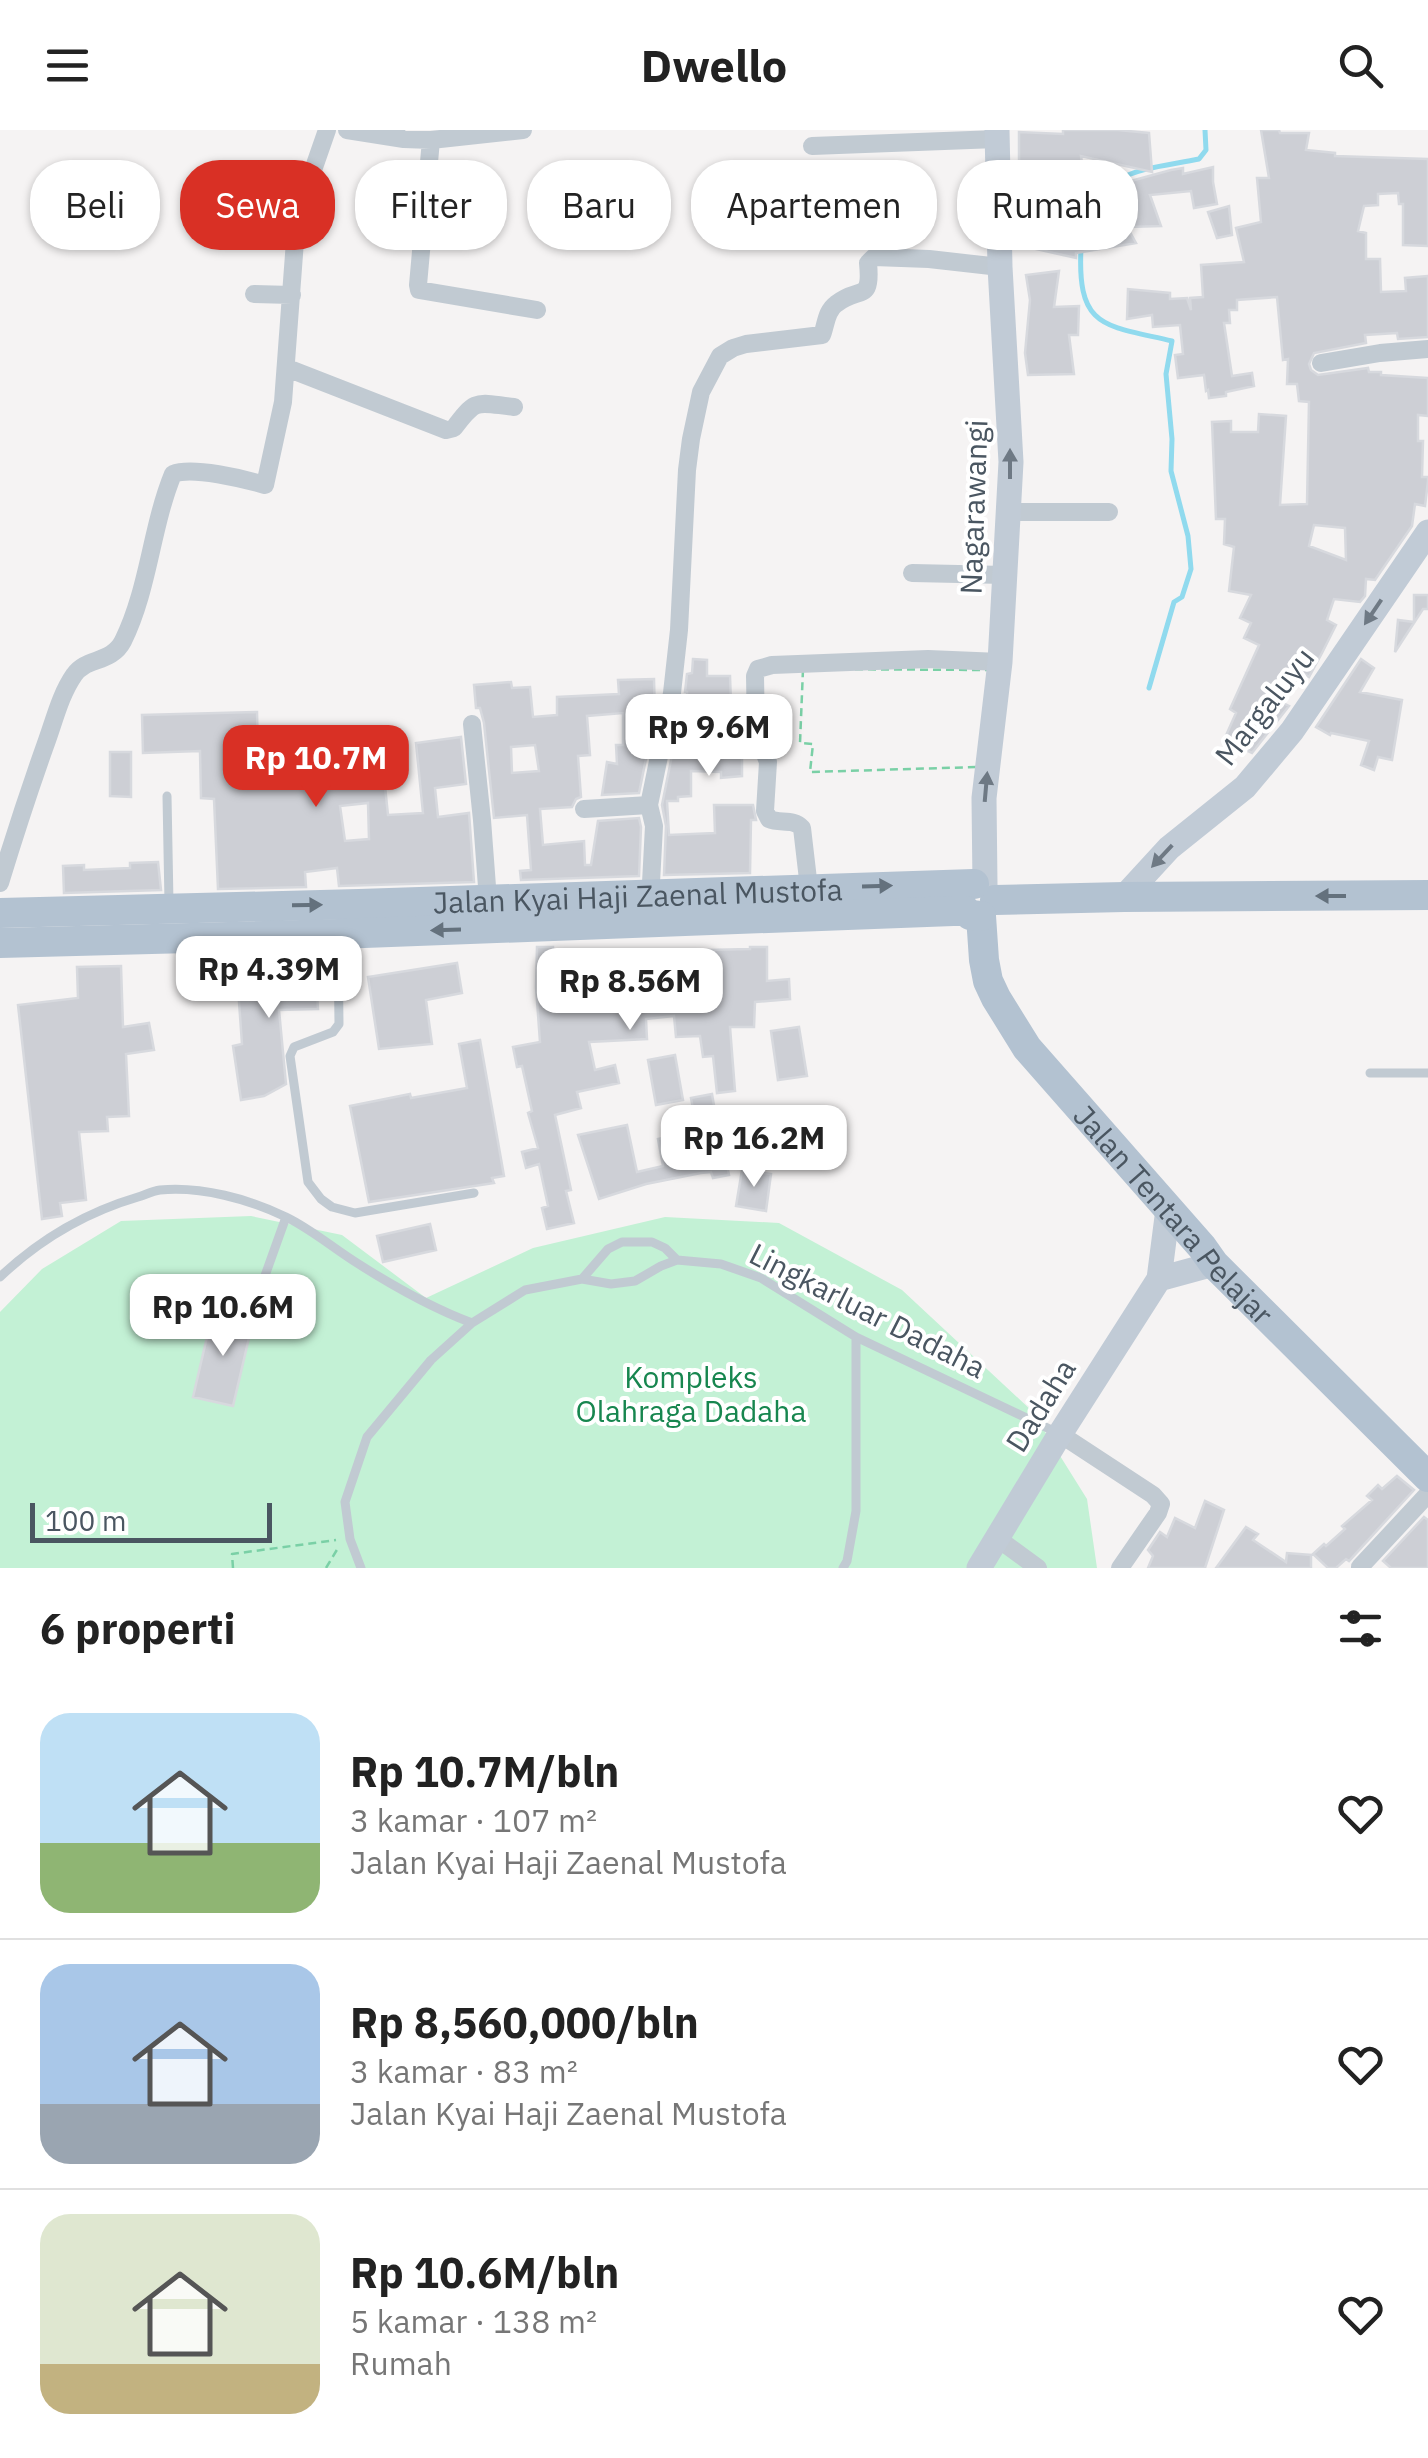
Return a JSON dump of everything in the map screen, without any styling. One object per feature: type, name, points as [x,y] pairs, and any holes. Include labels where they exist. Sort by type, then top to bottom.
[{"type":"main road","name":"Jalan Kyai Haji Zaenal Mustofa","points":[[0,913],[169,908],[352,924],[488,900],[650,908],[809,888],[980,899]]},
{"type":"main road","name":"Jalan Kyai Haji Zaenal Mustofa","points":[[0,943],[650,908],[1124,896],[1428,895]]},
{"type":"main road","name":"Jalan Tentara Pelajar","points":[[980,899],[988,981],[1027,1048],[1214,1264],[1428,1477]]},
{"type":"main road","points":[[66,941],[69,910]]},
{"type":"street","points":[[317,160],[327,130]]},
{"type":"street","points":[[347,130],[431,140],[523,130]]},
{"type":"street","points":[[812,146],[997,134]]},
{"type":"street","name":"Nagarawangi","points":[[980,899],[984,798],[1000,662],[1012,462],[1000,268],[997,134]]},
{"type":"street","points":[[431,140],[419,290],[537,310]]},
{"type":"street","points":[[0,883],[60,704],[74,675],[80,668],[114,654],[124,639],[141,598],[172,474],[183,470],[265,485],[283,402],[295,250]]},
{"type":"street","points":[[650,908],[654,826],[650,805],[680,630],[690,439],[701,392],[713,366],[720,356],[740,345],[822,335],[827,316],[837,303],[867,289],[868,263],[874,258],[929,259],[1000,268]]},
{"type":"street","points":[[254,294],[292,295]]},
{"type":"street","points":[[1321,363],[1428,350]]},
{"type":"street","points":[[286,368],[446,430],[454,428],[475,404],[514,406]]},
{"type":"street","points":[[1008,512],[1109,512]]},
{"type":"street","name":"Margaluyu","points":[[1124,896],[1170,848],[1245,787],[1268,761],[1292,732],[1428,532]]},
{"type":"street","points":[[912,573],[1005,575]]},
{"type":"street","points":[[809,888],[802,828],[796,823],[775,822],[765,811],[768,762],[756,731],[758,669],[772,665],[902,659],[1000,662]]},
{"type":"street","points":[[472,724],[488,900]]},
{"type":"street","points":[[584,809],[650,805]]},
{"type":"street","name":"Dadaha","points":[[979,1568],[1160,1279],[1168,1209]]},
{"type":"street","points":[[1160,1279],[1214,1264]]},
{"type":"street","points":[[1060,1434],[1161,1504],[1120,1568]]},
{"type":"street","points":[[1360,1567],[1428,1494]]},
{"type":"street","points":[[997,1538],[1038,1568]]},
{"type":"lane","points":[[167,796],[169,908]]},
{"type":"lane","points":[[352,924],[339,1024],[333,1032],[294,1047],[290,1056],[308,1182],[332,1207],[355,1213],[474,1193]]},
{"type":"lane","points":[[1370,1073],[1428,1073]]},
{"type":"lane","points":[[0,1277],[52,1236],[96,1211],[158,1190],[202,1192],[286,1217],[358,1264],[432,1306],[472,1323]]},
{"type":"lane","points":[[258,1298],[286,1217]]},
{"type":"lane","name":"Lingkarluar Dadaha","points":[[582,1279],[608,1249],[622,1242],[652,1242],[677,1260],[736,1268],[761,1278],[856,1337],[1060,1434]]},
{"type":"lane","points":[[360,1568],[350,1539],[345,1502],[367,1438],[432,1360],[472,1323],[525,1290],[582,1279],[611,1284],[635,1281],[677,1260]]},
{"type":"lane","points":[[844,1568],[856,1511],[856,1337]]},
{"type":"path","points":[[804,668],[990,670],[977,767],[810,772],[813,744],[800,743],[804,668]]},
{"type":"path","points":[[233,1568],[232,1554],[342,1540],[326,1568]]},
{"type":"green space","name":"Kompleks Olahraga Dadaha","points":[[251,1216],[342,1235],[426,1298],[533,1248],[665,1217],[779,1223],[902,1290],[1032,1411],[1087,1499],[1097,1568],[0,1568],[0,1312],[42,1269],[121,1221]]},
{"type":"building","points":[[1063,130],[1149,133],[1152,172],[1138,169],[1138,160],[1081,156],[1082,160],[1019,160],[1019,132],[1063,134]]},
{"type":"building","points":[[1261,130],[1309,133],[1306,150],[1335,156],[1428,159],[1428,246],[1403,245],[1403,204],[1399,204],[1398,193],[1378,194],[1378,205],[1364,206],[1358,231],[1366,233],[1366,259],[1380,259],[1381,292],[1406,291],[1405,278],[1428,276],[1428,337],[1398,339],[1397,333],[1365,335],[1366,343],[1314,353],[1309,364],[1318,375],[1368,368],[1369,372],[1381,375],[1428,378],[1428,416],[1418,415],[1418,441],[1423,441],[1422,477],[1428,477],[1428,481],[1425,506],[1415,504],[1412,526],[1375,580],[1366,579],[1365,596],[1360,602],[1334,599],[1327,620],[1336,625],[1322,653],[1309,677],[1301,672],[1283,703],[1289,706],[1252,753],[1224,740],[1236,713],[1230,709],[1259,645],[1244,638],[1251,623],[1240,618],[1251,595],[1229,591],[1234,547],[1224,544],[1225,519],[1216,519],[1212,422],[1231,421],[1231,432],[1258,432],[1259,414],[1286,416],[1280,505],[1307,504],[1309,402],[1299,401],[1297,384],[1287,384],[1288,359],[1283,360],[1277,297],[1237,300],[1237,310],[1229,310],[1230,323],[1224,323],[1232,376],[1252,373],[1254,386],[1226,392],[1226,396],[1209,398],[1204,375],[1178,378],[1175,355],[1183,354],[1180,325],[1153,327],[1152,315],[1127,319],[1128,289],[1170,293],[1170,299],[1187,298],[1191,310],[1190,298],[1203,297],[1201,265],[1244,262],[1236,228],[1261,222],[1257,178],[1269,178]],"holes":[[[1314,525],[1345,528],[1346,560],[1309,546]]]},
{"type":"building","points":[[1213,167],[1217,204],[1194,208],[1191,191],[1150,195],[1161,226],[1138,227],[1138,179],[1183,168],[1183,174]]},
{"type":"building","points":[[1229,206],[1232,235],[1217,238],[1208,212]]},
{"type":"building","points":[[1040,250],[1094,250],[1076,253],[1076,258]]},
{"type":"building","points":[[1059,271],[1054,307],[1079,306],[1078,335],[1069,335],[1074,374],[1028,375],[1025,353],[1030,300],[1026,275]]},
{"type":"building","points":[[1414,595],[1428,595],[1428,609],[1423,609],[1395,652],[1398,620],[1414,622]]},
{"type":"building","points":[[693,659],[707,660],[707,676],[730,676],[731,703],[743,703],[748,746],[742,746],[742,776],[721,778],[721,772],[691,771],[691,796],[667,801],[669,835],[715,833],[714,805],[753,805],[756,820],[751,820],[750,873],[664,875],[666,826],[662,805],[678,725],[688,725],[685,692]]},
{"type":"building","points":[[1361,659],[1374,668],[1360,692],[1402,700],[1392,760],[1378,757],[1374,770],[1361,765],[1369,741],[1330,735],[1316,727]]},
{"type":"building","points":[[654,679],[655,715],[639,793],[602,795],[607,762],[617,764],[616,745],[623,745],[623,713],[587,716],[590,755],[578,756],[581,797],[572,807],[540,809],[543,845],[584,841],[585,865],[591,865],[598,821],[639,818],[639,876],[521,880],[520,871],[531,870],[527,815],[494,818],[484,723],[480,708],[476,708],[474,685],[511,682],[512,688],[530,687],[533,717],[557,715],[557,697],[619,694],[618,680]],"holes":[[[535,745],[539,771],[512,773],[511,747]]]},
{"type":"building","points":[[257,712],[258,749],[302,748],[303,782],[332,763],[330,751],[350,749],[353,770],[383,767],[388,815],[423,813],[416,743],[461,737],[466,784],[435,788],[438,817],[469,813],[474,882],[339,886],[337,868],[305,872],[306,887],[218,889],[214,799],[201,798],[200,751],[143,753],[142,715]],"holes":[[[368,803],[369,839],[345,841],[340,806]]]},
{"type":"building","points":[[110,752],[131,752],[131,797],[110,796]]},
{"type":"building","points":[[158,862],[161,890],[64,893],[63,866],[84,865],[84,870]]},
{"type":"building","points":[[537,947],[553,947],[553,1009],[579,1005],[577,974],[596,972],[595,956],[647,956],[750,947],[767,947],[767,981],[789,979],[790,999],[755,1002],[754,1027],[730,1027],[735,1091],[717,1093],[713,1056],[703,1057],[700,1036],[676,1037],[674,1016],[646,1019],[647,1039],[589,1042],[595,1070],[615,1065],[619,1083],[577,1092],[581,1108],[555,1115],[574,1223],[547,1229],[542,1208],[548,1206],[539,1164],[526,1168],[522,1152],[538,1148],[528,1113],[532,1111],[522,1066],[517,1067],[513,1047],[540,1042]]},
{"type":"building","points":[[324,955],[325,994],[317,994],[318,1009],[279,1010],[286,1084],[264,1096],[241,1100],[233,1046],[242,1044],[236,959],[267,956],[270,988],[302,984],[301,956]]},
{"type":"building","points":[[457,963],[462,993],[426,1000],[432,1044],[379,1049],[368,977]]},
{"type":"building","points":[[121,966],[123,1027],[149,1023],[154,1050],[126,1054],[129,1116],[107,1117],[108,1131],[79,1132],[86,1200],[60,1203],[62,1216],[42,1219],[18,1005],[78,998],[77,967]]},
{"type":"building","points":[[799,1027],[807,1076],[778,1080],[771,1031]]},
{"type":"building","points":[[480,1040],[504,1176],[492,1178],[494,1183],[369,1202],[350,1106],[467,1088],[459,1044]]},
{"type":"building","points":[[675,1055],[683,1100],[656,1105],[648,1060]]},
{"type":"building","points":[[712,1094],[717,1123],[714,1124],[729,1175],[713,1178],[711,1172],[701,1173],[599,1199],[578,1135],[627,1125],[637,1172],[663,1166],[658,1139],[697,1131],[691,1098]]},
{"type":"building","points":[[742,1170],[771,1174],[766,1211],[736,1206]]},
{"type":"building","points":[[430,1224],[436,1250],[383,1262],[377,1236]]},
{"type":"building","points":[[213,1311],[253,1321],[233,1406],[193,1397]]},
{"type":"building","points":[[1397,1476],[1414,1490],[1349,1561],[1328,1568],[1313,1554],[1345,1529],[1342,1526],[1372,1500],[1367,1496],[1378,1485],[1382,1489]]},
{"type":"building","points":[[1205,1501],[1224,1510],[1205,1568],[1148,1568],[1153,1556],[1148,1550],[1160,1532],[1167,1537],[1175,1518],[1195,1528]]},
{"type":"building","points":[[1424,1517],[1428,1520],[1428,1568],[1391,1568],[1383,1561]]},
{"type":"building","points":[[1246,1527],[1258,1534],[1253,1540],[1286,1562],[1287,1553],[1311,1555],[1311,1568],[1216,1568]]},
{"type":"waterway","points":[[1138,172],[1199,159],[1206,150],[1205,130]]},
{"type":"waterway","points":[[1081,250],[1081,275],[1090,309],[1112,326],[1172,341],[1166,374],[1171,471],[1188,536],[1191,569],[1182,597],[1174,602],[1149,688]]}]
